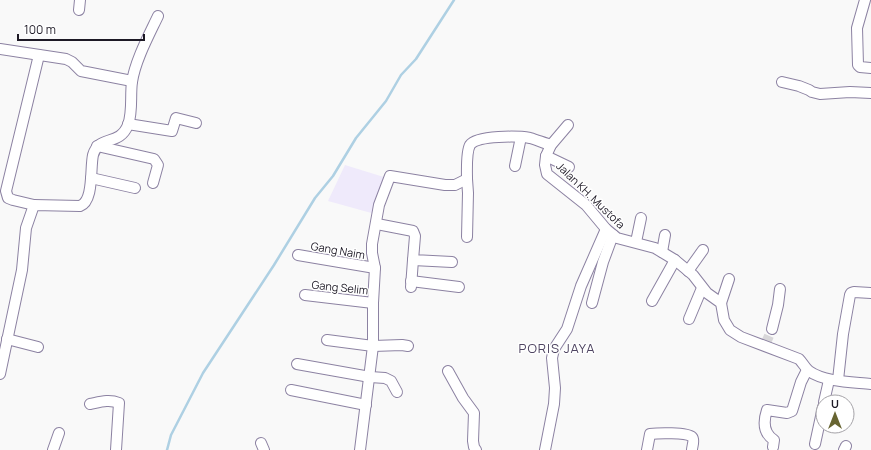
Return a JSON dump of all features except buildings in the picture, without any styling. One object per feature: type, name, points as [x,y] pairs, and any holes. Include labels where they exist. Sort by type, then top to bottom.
[{"type":"street","points":[[865,0],[857,28],[858,65],[860,67],[871,68]]},
{"type":"street","points":[[39,55],[3,190],[8,198],[34,205],[85,205],[88,199],[93,154],[97,146],[119,137],[128,124],[131,108],[132,81],[140,56],[158,16]]},
{"type":"street","points":[[0,49],[70,60],[79,70],[84,72],[132,81]]},
{"type":"street","points":[[782,82],[799,86],[820,94],[850,92],[871,94]]},
{"type":"street","points":[[128,124],[172,131],[176,118],[196,123]]},
{"type":"street","name":"Jalan KH. Mustofa","points":[[568,125],[551,145],[546,156],[545,165],[547,174],[586,205],[610,232],[620,239],[649,245],[675,260],[697,279],[702,288],[721,303]]},
{"type":"street","points":[[467,237],[467,179],[468,153],[470,145],[478,140],[505,136],[531,138],[551,145]]},
{"type":"street","points":[[515,166],[521,137]]},
{"type":"street","points":[[97,146],[154,159],[158,165],[152,182]]},
{"type":"street","points":[[546,156],[569,167]]},
{"type":"street","points":[[360,450],[373,346],[375,268],[372,253],[379,205],[390,176],[445,185],[455,185],[467,179]]},
{"type":"street","points":[[91,178],[135,188]]},
{"type":"street","points":[[0,374],[22,270],[26,228],[34,205]]},
{"type":"street","points":[[636,242],[642,218]]},
{"type":"street","points":[[376,224],[413,231],[415,236],[411,284],[459,287]]},
{"type":"street","points":[[545,450],[554,404],[555,388],[552,358],[554,349],[567,329],[581,286],[610,232]]},
{"type":"street","points":[[592,303],[610,232]]},
{"type":"street","points":[[662,252],[665,235]]},
{"type":"street","points":[[688,271],[704,250]]},
{"type":"street","name":"Gang Naim","points":[[298,255],[375,268]]},
{"type":"street","points":[[413,260],[452,262]]},
{"type":"street","points":[[652,301],[675,260]]},
{"type":"street","points":[[729,279],[721,303],[724,320],[730,330],[741,337],[799,359],[804,363],[807,370],[834,380],[871,384]]},
{"type":"street","points":[[689,319],[702,288]]},
{"type":"street","points":[[772,329],[780,289]]},
{"type":"street","points":[[828,394],[834,380],[850,295],[854,292],[871,293]]},
{"type":"street","name":"Gang Selim","points":[[305,295],[373,303]]},
{"type":"street","points":[[7,338],[38,347]]},
{"type":"street","points":[[327,340],[373,346],[402,344],[408,346]]},
{"type":"street","points":[[297,364],[370,377],[385,378],[391,381],[397,392]]},
{"type":"street","points":[[773,447],[774,440],[766,433],[765,429],[767,410],[787,413],[792,411],[801,382],[807,370]]},
{"type":"street","points":[[448,371],[463,398],[474,413],[473,441],[476,450]]},
{"type":"street","points":[[291,390],[366,405]]},
{"type":"street","points":[[90,404],[105,401],[119,403],[116,450]]},
{"type":"street","points":[[53,450],[59,433]]},
{"type":"street","points":[[646,450],[650,434],[661,433],[687,435],[692,437],[692,450]]},
{"type":"street","points":[[815,444],[817,434]]},
{"type":"shaded area","points":[[345,165],[387,178],[375,214],[328,201]]},
{"type":"waterway","points":[[167,450],[171,435],[203,373],[274,265],[315,198],[333,176],[356,138],[386,101],[401,75],[416,59],[454,0]]},
{"type":"tunnel","points":[[765,345],[772,329]]},
{"type":"district","name":"PORIS JAYA","points":[[557,348]]}]
